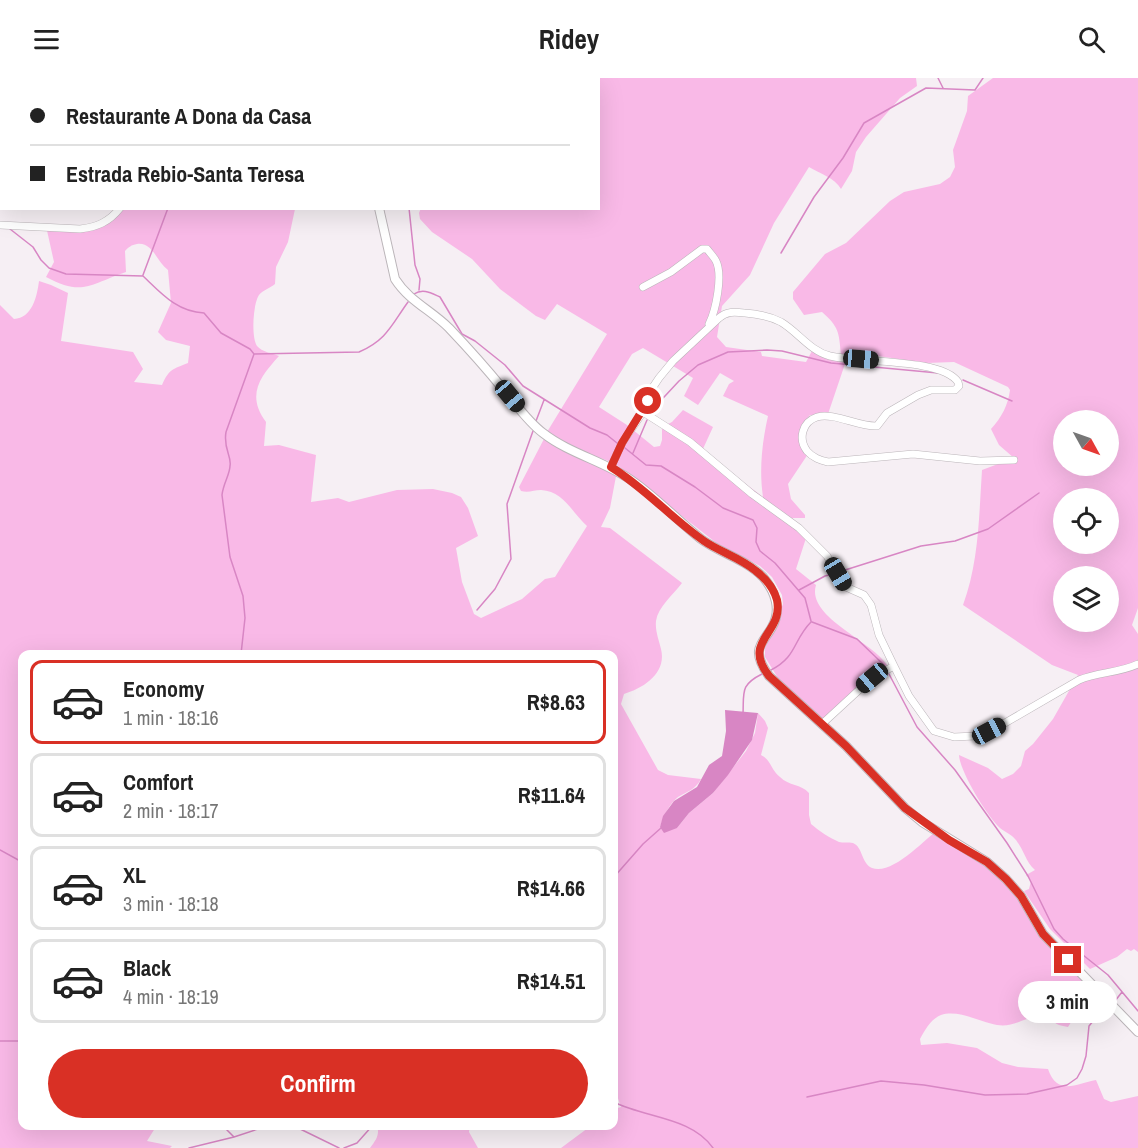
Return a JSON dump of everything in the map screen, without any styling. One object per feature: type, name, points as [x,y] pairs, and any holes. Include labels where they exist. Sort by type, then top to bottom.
[{"type":"street","points":[[0,225],[92,228],[111,218],[118,210]]},
{"type":"street","points":[[379,210],[395,279],[401,288],[446,325],[543,433],[575,453],[611,467],[632,480],[702,540],[753,568],[768,583],[776,599],[776,619],[759,651],[761,662],[774,680],[846,746],[905,808],[931,828],[987,862],[1006,879],[1021,896],[1043,934],[1138,1032]]},
{"type":"street","points":[[643,287],[671,272],[702,249],[707,249],[718,269],[715,308],[707,329]]},
{"type":"street","points":[[611,467],[622,443],[643,412],[653,387],[666,369],[719,318],[728,313],[760,315],[782,323],[823,354],[839,358],[879,360],[931,368],[950,373],[958,382],[959,386],[955,390],[931,390],[918,395],[887,413],[877,426],[861,425],[827,417],[812,419],[804,428],[802,438],[807,450],[814,457],[828,462],[913,454],[973,460],[1014,460]]},
{"type":"street","points":[[643,412],[690,442],[752,494],[799,528],[823,550],[846,587],[864,595],[867,599],[879,635],[894,666],[915,705],[934,731],[965,738],[989,731],[1079,680],[1091,675],[1129,668],[1138,663]]},
{"type":"street","points":[[822,724],[878,673],[894,666]]},
{"type":"shaded area","points":[[600,78],[916,78],[917,86],[900,98],[866,137],[856,152],[852,171],[841,189],[831,179],[809,167],[774,223],[750,275],[722,306],[717,337],[726,347],[761,352],[762,356],[806,362],[813,349],[841,355],[839,335],[835,326],[822,312],[804,315],[793,299],[793,292],[825,254],[846,243],[890,201],[904,192],[940,184],[950,177],[955,167],[953,150],[967,111],[968,96],[993,78],[1138,78],[1138,608],[1132,625],[1138,634],[1138,952],[1134,949],[1131,951],[1127,949],[1117,957],[1090,969],[1050,929],[1024,891],[1029,889],[1031,881],[1026,875],[1035,870],[1015,839],[1000,828],[988,814],[964,772],[959,755],[988,768],[1002,779],[1013,774],[1021,766],[1025,751],[1053,719],[1078,675],[1052,665],[963,605],[975,555],[982,470],[1014,458],[999,445],[991,429],[1006,406],[1010,390],[1008,387],[954,362],[926,363],[871,355],[848,355],[827,417],[810,415],[803,424],[808,454],[788,484],[791,499],[805,515],[805,518],[792,518],[807,535],[796,569],[816,585],[816,597],[821,608],[830,618],[879,656],[887,665],[864,682],[824,720],[781,683],[765,657],[765,648],[783,604],[782,595],[772,577],[760,566],[719,545],[614,463],[583,452],[547,432],[607,334],[557,304],[545,320],[536,316],[500,289],[472,259],[432,232],[420,219],[420,210],[600,210]],"holes":[[[643,348],[693,378],[684,396],[698,405],[720,373],[734,381],[729,384],[723,396],[768,416],[762,456],[763,497],[702,451],[713,427],[683,410],[672,422],[662,427],[660,446],[654,447],[627,425],[599,407],[632,354]]]},
{"type":"shaded area","points":[[114,210],[295,210],[288,242],[276,267],[275,284],[259,295],[254,313],[253,328],[257,346],[279,356],[261,379],[256,395],[260,412],[266,422],[264,446],[279,445],[316,455],[311,502],[338,498],[349,502],[397,490],[433,489],[461,497],[468,508],[478,536],[456,548],[462,582],[474,614],[481,618],[522,599],[545,579],[555,577],[587,526],[556,494],[541,490],[521,491],[519,487],[545,437],[617,471],[610,508],[601,527],[610,528],[682,583],[657,616],[656,628],[661,649],[661,665],[646,683],[624,694],[621,704],[658,770],[668,775],[701,779],[694,788],[672,803],[660,827],[677,828],[689,813],[713,793],[746,751],[755,733],[758,713],[768,728],[761,755],[784,780],[809,793],[811,824],[839,842],[856,845],[868,866],[880,869],[889,867],[908,855],[939,829],[988,861],[1019,898],[1043,935],[1102,996],[1073,1019],[1068,1027],[1043,1016],[997,1025],[962,1015],[941,1015],[934,1019],[926,1029],[920,1039],[921,1045],[947,1043],[977,1048],[1002,1063],[1018,1067],[1048,1069],[1056,1083],[1062,1085],[1068,1086],[1096,1080],[1104,1099],[1111,1102],[1138,1096],[1138,1148],[561,1148],[585,1130],[618,1130],[618,1108],[621,1107],[618,1098],[618,650],[18,650],[18,1130],[154,1130],[147,1141],[172,1146],[170,1148],[0,1148],[0,305],[14,319],[25,315],[35,300],[39,281],[68,293],[61,341],[133,352],[143,369],[134,382],[162,385],[172,370],[188,363],[190,346],[166,340],[158,332],[171,303],[168,270],[147,246],[137,244],[130,246],[125,251],[126,272],[95,284],[69,286],[46,277],[54,262],[46,226],[89,227]]},
{"type":"shaded area","points":[[725,710],[758,713],[752,740],[713,793],[689,813],[677,828],[664,833],[660,827],[663,816],[674,801],[697,787],[709,765],[722,756],[726,731]]},
{"type":"shaded area","points":[[378,1130],[469,1130],[478,1148],[370,1148]]},
{"type":"waterway","points":[[938,78],[943,88]]},
{"type":"waterway","points":[[781,253],[814,197],[843,158],[864,123],[926,88],[975,90],[983,78]]},
{"type":"waterway","points":[[143,275],[167,210]]},
{"type":"waterway","points":[[409,210],[415,265],[420,279],[419,290]]},
{"type":"waterway","points":[[10,229],[33,247],[49,268],[66,274],[143,276],[163,295],[178,305],[194,312],[204,313],[221,333],[250,349],[254,354],[359,352],[383,337],[408,302]]},
{"type":"waterway","points":[[414,294],[424,291],[440,297],[462,334],[475,341],[505,365],[523,386],[617,443]]},
{"type":"waterway","points":[[651,411],[679,381],[698,365],[728,352],[782,351],[831,363],[938,373]]},
{"type":"waterway","points":[[241,650],[245,618],[243,596],[230,557],[222,495],[230,462],[226,432],[254,354]]},
{"type":"waterway","points":[[963,380],[1012,401]]},
{"type":"waterway","points":[[536,421],[544,400]]},
{"type":"waterway","points":[[633,453],[647,420]]},
{"type":"waterway","points":[[477,610],[495,589],[511,559],[507,504],[533,431]]},
{"type":"waterway","points":[[625,448],[646,465],[661,466],[723,508],[753,520],[757,528],[756,542],[760,551],[775,563],[805,598],[811,621]]},
{"type":"waterway","points":[[842,571],[921,546],[955,541],[988,529],[1039,493]]},
{"type":"waterway","points":[[799,590],[833,574]]},
{"type":"waterway","points":[[771,670],[786,660],[811,622]]},
{"type":"waterway","points":[[812,622],[857,639],[884,665]]},
{"type":"waterway","points":[[743,714],[745,690],[750,682],[762,674]]},
{"type":"waterway","points":[[889,674],[917,727],[955,770],[1007,843],[1028,876],[1054,929],[1108,975],[1138,1011]]},
{"type":"waterway","points":[[618,872],[643,844],[661,828]]},
{"type":"waterway","points":[[0,850],[18,860]]},
{"type":"waterway","points":[[1115,1001],[1122,992]]},
{"type":"waterway","points":[[807,1097],[881,1081],[985,1095],[1027,1094],[1067,1085],[1077,1078],[1082,1069],[1086,1056],[1089,1026],[1099,1014],[1110,1007]]},
{"type":"waterway","points":[[0,1041],[18,1041]]},
{"type":"waterway","points":[[618,1104],[681,1124],[704,1138],[713,1148]]},
{"type":"waterway","points":[[227,1130],[234,1137]]},
{"type":"waterway","points":[[189,1148],[255,1130]]},
{"type":"waterway","points":[[302,1130],[339,1148]]},
{"type":"waterway","points":[[344,1148],[357,1143],[369,1130]]},
{"type":"route","points":[[648,401],[622,443],[611,467],[632,480],[702,540],[753,568],[768,583],[776,599],[776,619],[764,639],[759,656],[769,676],[846,746],[905,808],[949,840],[987,862],[1006,879],[1021,896],[1043,934],[1068,960]]}]
